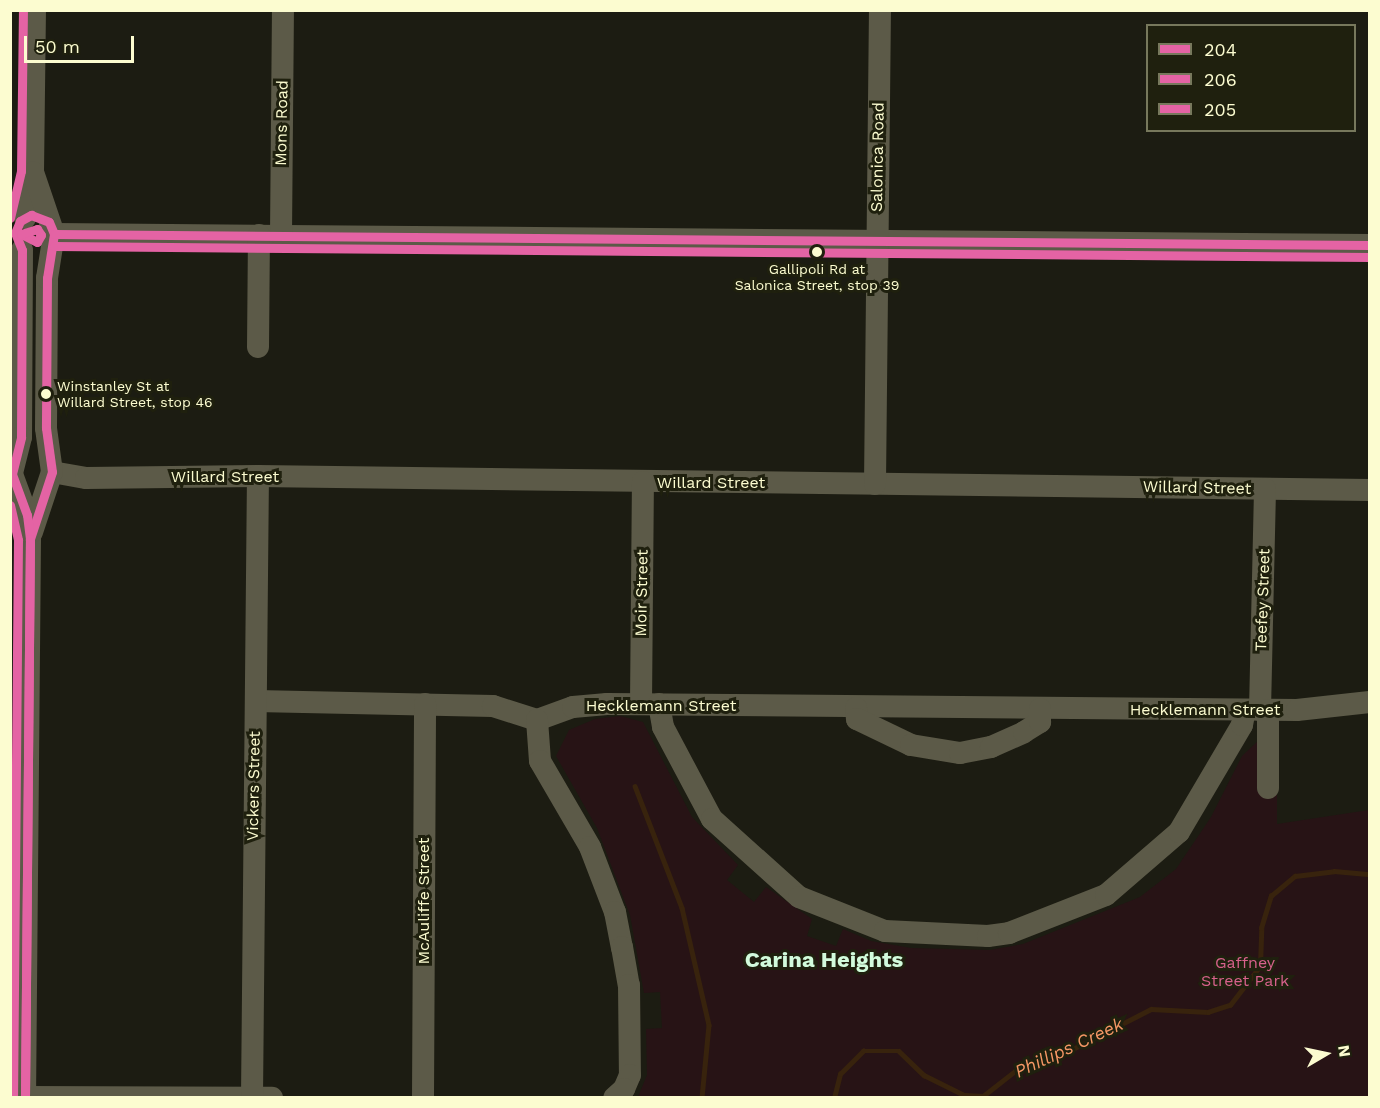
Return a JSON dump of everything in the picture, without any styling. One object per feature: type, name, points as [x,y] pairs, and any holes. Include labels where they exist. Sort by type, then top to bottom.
[{"type":"street","points":[[30,539],[14,474],[21,437],[18,233],[33,172],[35,10]]},
{"type":"street","name":"Mons Road","points":[[270,235],[283,10]]},
{"type":"street","name":"Salonica Road","points":[[875,484],[880,10]]},
{"type":"street","points":[[33,172],[51,234],[47,278],[50,472],[30,539],[20,696],[19,923],[25,1097],[272,1098]]},
{"type":"street","points":[[18,233],[38,216],[51,234]]},
{"type":"street","points":[[18,233],[40,254],[51,234]]},
{"type":"street","points":[[51,234],[1370,245]]},
{"type":"street","points":[[258,347],[270,235]]},
{"type":"street","points":[[14,474],[31,452],[50,472]]},
{"type":"street","points":[[14,474],[36,492],[50,472]]},
{"type":"street","name":"Willard Street","points":[[50,472],[86,478],[258,476],[1370,490]]},
{"type":"street","name":"Vickers Street","points":[[252,1097],[258,476]]},
{"type":"street","name":"Moir Street","points":[[643,482],[650,704],[712,819],[799,897],[885,931],[988,936],[1009,933],[1095,901],[1171,839],[1195,810],[1242,725],[1258,710]]},
{"type":"street","name":"Teefey Street","points":[[1265,489],[1258,710],[1268,788]]},
{"type":"street","points":[[256,701],[493,706],[537,720],[540,760],[590,847],[615,912],[629,985],[630,1075],[624,1089],[614,1098]]},
{"type":"street","name":"Hecklemann Street","points":[[537,720],[582,706],[650,704],[856,708],[1258,710],[1370,702]]},
{"type":"street","name":"McAuliffe Street","points":[[423,1098],[425,704]]},
{"type":"street","points":[[856,708],[857,719],[911,745],[960,753],[991,747],[1024,732],[1040,722],[1040,709]]},
{"type":"green space","name":"Gaffney Street Park","points":[[620,716],[643,722],[692,817],[738,865],[727,880],[754,902],[766,887],[812,919],[807,936],[836,946],[843,929],[871,941],[911,948],[990,950],[1023,944],[1140,897],[1176,869],[1211,817],[1242,756],[1258,741],[1257,791],[1277,792],[1277,824],[1369,810],[1369,1097],[638,1097],[647,1075],[646,1029],[662,1028],[660,992],[644,993],[630,915],[597,828],[556,756],[569,730],[595,719]]},
{"type":"waterway","points":[[635,786],[682,908],[709,1025],[702,1098]]},
{"type":"waterway","name":"Phillips Creek","points":[[834,1098],[840,1074],[863,1051],[899,1051],[924,1075],[964,1095],[983,1096],[1015,1071],[1053,1059],[1151,1009],[1208,1012],[1230,1005],[1260,966],[1261,928],[1271,896],[1295,876],[1334,871],[1370,874]]},
{"type":"transit line","name":"205","points":[[10,218],[21,171],[23,10]]},
{"type":"transit line","name":"204","points":[[31,215],[49,222],[54,234],[47,278],[46,428],[52,472],[30,539],[27,515],[12,474],[21,437],[22,250],[15,233],[20,221],[31,215]]},
{"type":"transit line","name":"206","points":[[37,229],[41,235],[37,242],[21,234],[37,229]]},
{"type":"transit line","name":"204","points":[[54,234],[1370,245]]},
{"type":"transit line","name":"206","points":[[54,246],[1370,257]]},
{"type":"transit line","name":"205","points":[[10,505],[18,540],[13,1098]]},
{"type":"transit line","name":"204","points":[[25,1098],[30,539]]},
{"type":"transit line","name":"204","points":[[25,1098],[30,539]]},
{"type":"place","name":"Gallipoli Rd at Salonica Street, stop 39","points":[[817,252]]},
{"type":"place","name":"Winstanley St at Willard Street, stop 46","points":[[46,394]]},
{"type":"district","name":"Carina Heights","points":[[824,960]]}]
